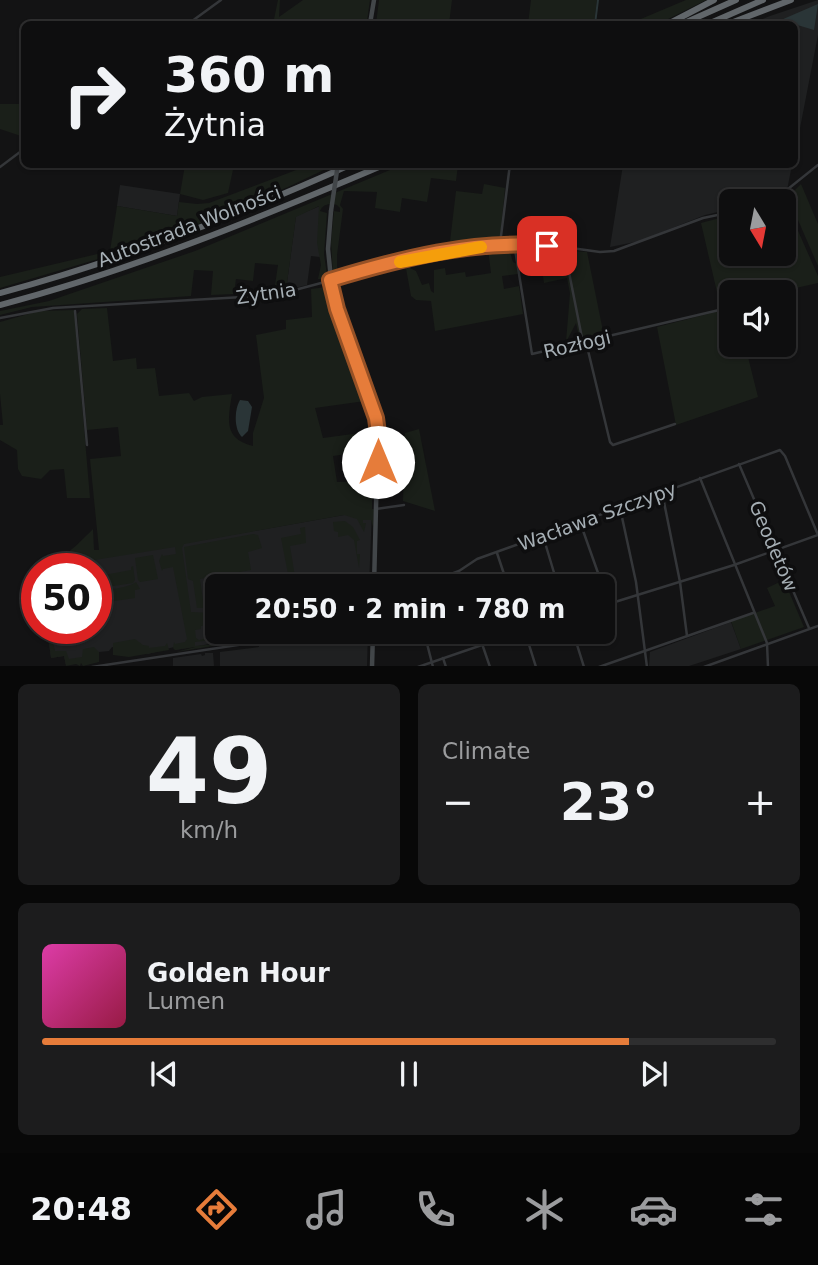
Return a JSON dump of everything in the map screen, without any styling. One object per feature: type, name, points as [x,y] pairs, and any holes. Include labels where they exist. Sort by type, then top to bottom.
[{"type":"highway","points":[[674,21],[714,0]]},
{"type":"highway","points":[[688,21],[736,0]]},
{"type":"highway","points":[[715,21],[763,0]]},
{"type":"highway","points":[[736,21],[791,0]]},
{"type":"highway","name":"Autostrada Wolności","points":[[0,293],[124,256],[252,207],[343,168]]},
{"type":"highway","name":"Autostrada Wolności","points":[[0,305],[157,257],[377,168]]},
{"type":"main road","points":[[370,21],[374,0]]},
{"type":"main road","points":[[337,168],[328,248],[330,280],[337,309],[377,423],[374,574]]},
{"type":"main road","points":[[372,666],[373,644]]},
{"type":"street","points":[[192,21],[220,0]]},
{"type":"street","points":[[0,167],[21,151]]},
{"type":"street","points":[[788,189],[818,165]]},
{"type":"street","points":[[500,244],[510,168]]},
{"type":"street","name":"Żytnia","points":[[0,318],[42,309],[276,295],[419,257],[500,244],[614,251],[703,218],[719,215]]},
{"type":"street","name":"Rozłogi","points":[[514,243],[530,353],[719,310]]},
{"type":"street","points":[[564,247],[584,342],[610,442],[615,446],[675,425]]},
{"type":"street","points":[[75,311],[87,446]]},
{"type":"street","name":"Wacława Szczypy","points":[[451,574],[477,559],[780,450],[785,456],[818,535]]},
{"type":"street","name":"Geodetów","points":[[739,464],[809,628]]},
{"type":"street","points":[[700,478],[767,643],[768,666]]},
{"type":"street","points":[[662,492],[680,582],[687,636]]},
{"type":"street","points":[[376,509],[404,505]]},
{"type":"street","points":[[620,507],[638,596],[647,666]]},
{"type":"street","points":[[580,522],[598,574]]},
{"type":"street","points":[[615,602],[818,535]]},
{"type":"street","points":[[542,536],[554,574]]},
{"type":"street","points":[[497,552],[504,574]]},
{"type":"street","points":[[602,666],[753,613]]},
{"type":"street","points":[[711,665],[818,626]]},
{"type":"street","points":[[99,666],[244,644]]},
{"type":"street","points":[[427,644],[433,666]]},
{"type":"street","points":[[421,666],[482,644],[490,666]]},
{"type":"street","points":[[527,644],[536,666]]},
{"type":"street","points":[[577,644],[584,666]]},
{"type":"street","points":[[443,658],[446,666]]},
{"type":"shaded area","points":[[278,0],[279,17],[303,0],[370,0],[367,21],[274,21]]},
{"type":"shaded area","points":[[379,0],[452,0],[449,21],[376,21]]},
{"type":"shaded area","points":[[531,0],[597,0],[594,21],[528,21]]},
{"type":"shaded area","points":[[686,0],[706,0],[664,21],[636,21]]},
{"type":"shaded area","points":[[818,0],[818,35],[798,138],[798,21],[758,21]]},
{"type":"shaded area","points":[[818,4],[814,30],[798,25],[798,21],[779,21]]},
{"type":"shaded area","points":[[0,104],[21,104],[21,136],[0,129]]},
{"type":"shaded area","points":[[184,168],[233,168],[228,193],[203,200],[180,194]]},
{"type":"shaded area","points":[[301,168],[328,168],[189,228],[122,252],[0,288],[0,277],[110,251],[117,206],[177,216],[179,202],[209,203]]},
{"type":"shaded area","points":[[395,168],[458,168],[456,181],[431,178],[427,202],[402,198],[400,212],[375,208],[377,192],[344,191],[340,205],[343,209],[337,276],[333,274],[331,242],[334,211],[340,212],[340,208],[329,204],[320,211],[327,213],[324,254],[327,275],[324,279],[318,279],[321,265],[317,243],[319,206],[296,217],[286,290],[274,292],[278,265],[255,263],[253,281],[236,279],[234,294],[211,295],[213,271],[194,270],[191,296],[32,307],[0,315],[0,311],[49,301],[195,251]]},
{"type":"shaded area","points":[[623,168],[791,168],[787,189],[719,189],[719,212],[640,241],[610,247]]},
{"type":"shaded area","points":[[484,184],[505,188],[500,239],[483,246],[449,250],[456,191],[482,194]]},
{"type":"shaded area","points":[[801,184],[818,224],[818,266],[796,215],[796,189]]},
{"type":"shaded area","points":[[120,185],[180,194],[177,216],[117,206]]},
{"type":"shaded area","points":[[320,206],[320,257],[311,256],[307,285],[286,290],[296,216]]},
{"type":"shaded area","points":[[719,218],[719,266],[796,266],[796,226],[818,276],[818,283],[796,288],[796,280],[719,280],[719,301],[701,223]]},
{"type":"shaded area","points":[[508,246],[513,262],[517,264],[518,274],[502,276],[504,289],[519,286],[523,314],[435,331],[431,301],[416,300],[411,296],[405,263],[408,262],[410,268],[416,271],[422,285],[429,283],[434,293],[434,270],[445,268],[446,275],[465,272],[466,277],[491,273],[488,249]]},
{"type":"shaded area","points":[[539,248],[587,252],[604,336],[580,341],[576,323],[566,342],[570,293],[567,278],[544,283]]},
{"type":"shaded area","points":[[326,287],[365,401],[315,408],[323,438],[375,431],[375,450],[333,456],[337,482],[372,481],[373,527],[371,520],[363,520],[363,523],[366,523],[364,532],[357,519],[344,515],[184,544],[182,548],[191,612],[205,613],[205,625],[195,630],[196,638],[205,641],[195,642],[195,646],[225,644],[176,652],[195,647],[173,648],[174,642],[185,642],[187,639],[173,567],[162,571],[159,561],[162,554],[176,554],[175,547],[112,557],[112,553],[67,553],[93,529],[94,550],[99,550],[90,459],[121,456],[118,427],[87,430],[77,314],[82,309],[107,308],[113,361],[136,358],[137,369],[155,368],[159,396],[189,393],[194,401],[202,397],[232,394],[229,420],[232,433],[243,443],[253,446],[253,433],[264,398],[256,335],[286,329],[286,320],[312,317],[311,289]]},
{"type":"shaded area","points":[[74,310],[90,498],[67,498],[64,469],[50,470],[41,479],[22,476],[18,469],[17,450],[0,440],[0,425],[3,425],[0,322],[39,311]]},
{"type":"shaded area","points":[[719,311],[719,357],[748,357],[758,397],[676,425],[657,327]]},
{"type":"shaded area","points":[[240,400],[248,401],[252,407],[248,431],[242,437],[237,430],[236,420]]},
{"type":"shaded area","points":[[419,429],[435,511],[403,501],[405,433]]},
{"type":"shaded area","points":[[372,510],[369,574],[205,574],[205,644],[210,644],[175,650],[174,647],[148,654],[112,647],[109,651],[99,652],[82,663],[66,665],[64,656],[51,658],[49,644],[112,644],[112,556]]},
{"type":"shaded area","points":[[345,521],[353,527],[360,540],[357,541],[359,568],[354,540],[348,535],[338,537],[338,532],[334,531],[333,522]]},
{"type":"shaded area","points":[[305,527],[306,543],[290,546],[295,574],[288,574],[281,538],[301,534],[300,528]]},
{"type":"shaded area","points":[[253,534],[258,535],[262,548],[248,552],[251,570],[205,574],[205,578],[200,579],[204,608],[197,608],[193,581],[188,579],[184,547]]},
{"type":"shaded area","points":[[153,555],[158,579],[140,582],[135,558]]},
{"type":"shaded area","points":[[133,566],[135,580],[133,583],[112,586],[112,574],[131,570]]},
{"type":"shaded area","points":[[784,580],[804,627],[741,649],[731,621],[775,606],[767,588]]},
{"type":"shaded area","points":[[136,582],[140,589],[135,590],[135,598],[112,601],[112,589]]},
{"type":"shaded area","points":[[731,622],[741,649],[689,666],[649,666],[650,652]]},
{"type":"shaded area","points":[[135,639],[149,648],[165,646],[167,643],[169,650],[129,657],[113,655],[113,643]]},
{"type":"shaded area","points":[[49,644],[53,644],[55,651],[66,651],[69,659],[82,657],[83,649],[94,647],[99,652],[99,662],[83,666],[81,663],[80,666],[66,666],[64,656],[51,658]]},
{"type":"shaded area","points":[[259,644],[368,644],[367,666],[220,666],[220,652],[259,647]]},
{"type":"shaded area","points":[[205,653],[213,653],[214,666],[173,666],[173,658],[202,656]]},
{"type":"waterway","points":[[595,21],[598,0]]},
{"type":"slow traffic","points":[[400,262],[481,247]]},
{"type":"route","points":[[378,462],[376,418],[337,309],[330,280],[419,257],[503,243],[547,246]]}]
